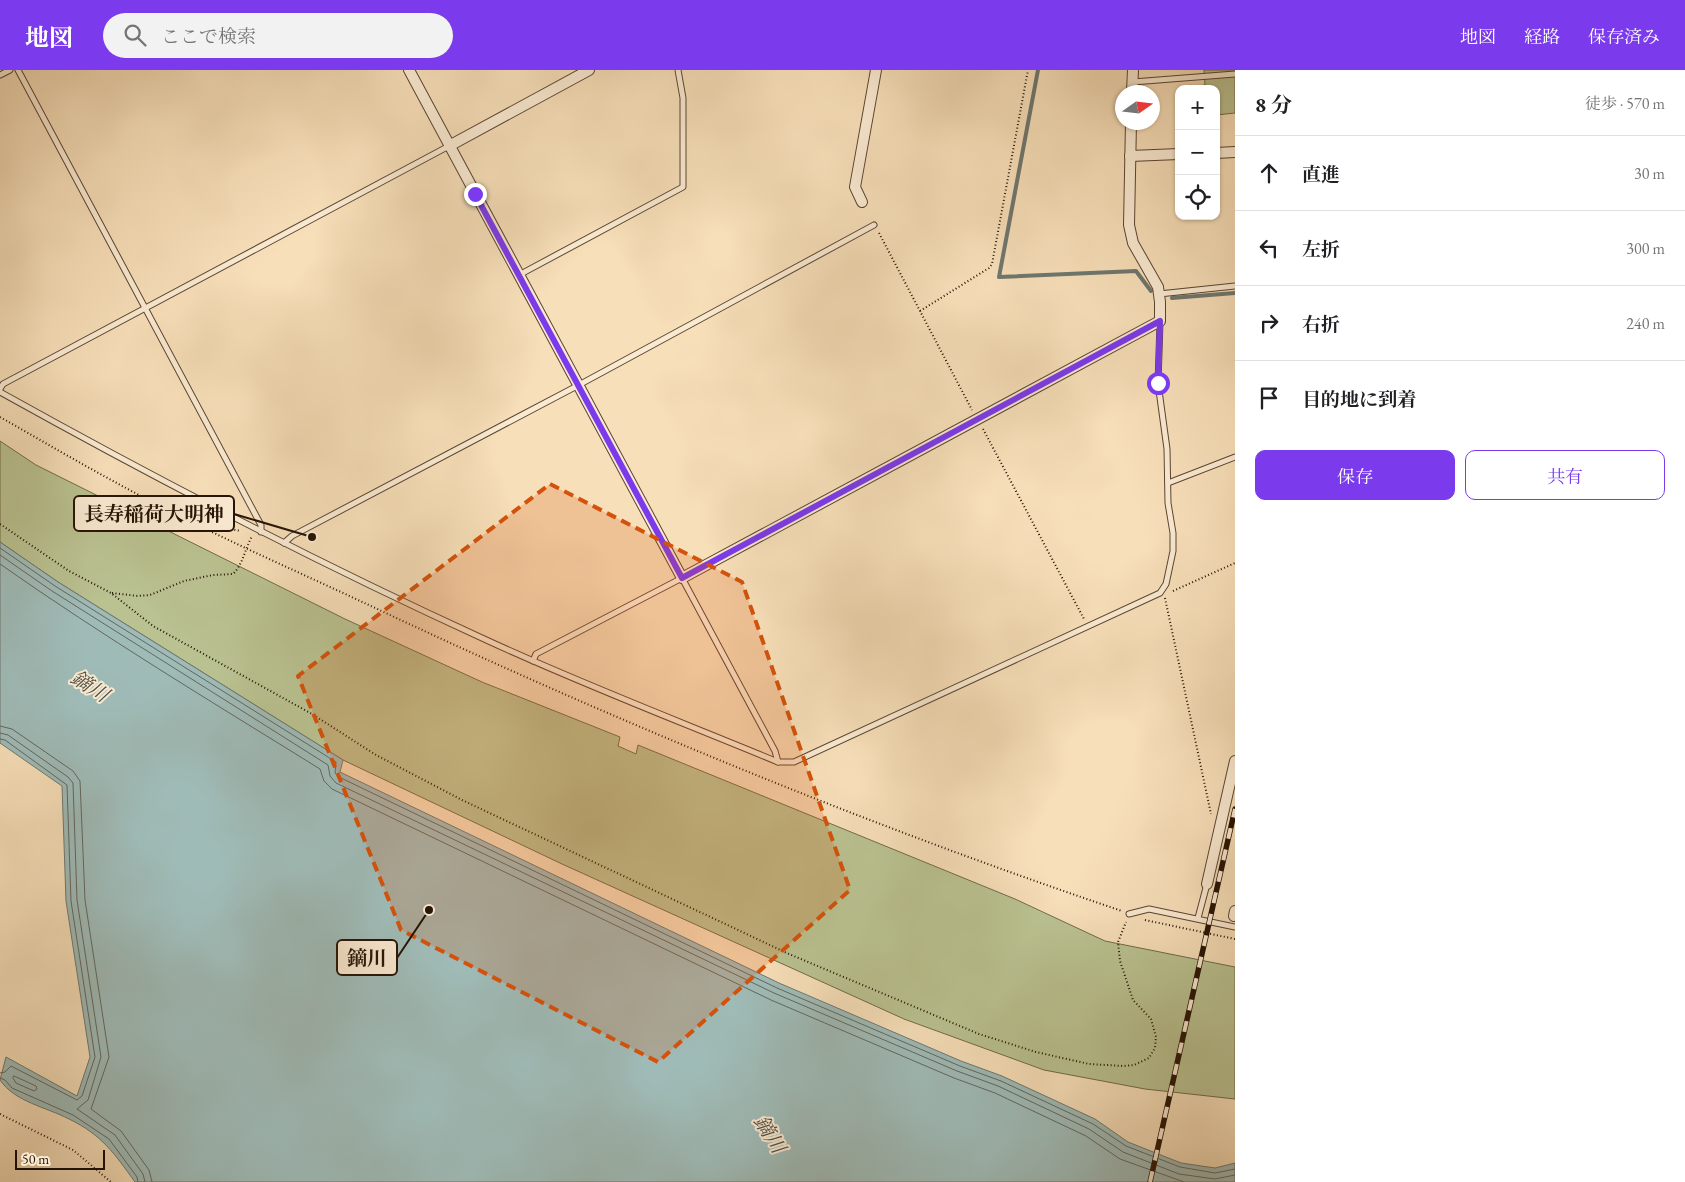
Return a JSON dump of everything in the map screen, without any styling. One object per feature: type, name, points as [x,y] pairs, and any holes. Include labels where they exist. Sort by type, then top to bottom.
[{"type":"street","points":[[409,70],[577,386],[682,578],[1160,321],[1159,294],[1130,236],[1128,204],[1131,130]]},
{"type":"street","points":[[449,146],[589,70]]},
{"type":"street","points":[[862,202],[854,187],[876,70]]},
{"type":"street","points":[[1132,85],[1133,70]]},
{"type":"street","points":[[1220,153],[1235,152]]},
{"type":"street","points":[[1130,156],[1175,154]]},
{"type":"street","points":[[1207,884],[1235,761]]},
{"type":"lane","points":[[0,76],[10,70]]},
{"type":"lane","points":[[18,70],[260,525],[261,532]]},
{"type":"lane","points":[[518,275],[683,187],[683,98],[678,70]]},
{"type":"lane","points":[[1148,85],[1235,74]]},
{"type":"lane","points":[[449,146],[3,384],[0,391],[138,470],[414,607],[533,661],[778,762],[794,762],[1161,592],[1173,551],[1167,449],[1158,374],[1160,321]]},
{"type":"lane","points":[[284,543],[292,536],[577,386],[874,225]]},
{"type":"lane","points":[[1159,294],[1235,286]]},
{"type":"lane","points":[[1168,484],[1235,457]]},
{"type":"lane","points":[[533,661],[536,654],[682,578],[775,751],[778,762]]},
{"type":"lane","points":[[1198,918],[1207,884]]},
{"type":"lane","points":[[1129,914],[1149,908],[1235,927]]},
{"type":"path","points":[[920,311],[989,268],[992,264],[1028,70]]},
{"type":"path","points":[[0,417],[98,473],[205,529],[516,675],[672,740],[918,838],[1051,889],[1112,908]]},
{"type":"path","points":[[0,524],[69,571],[111,593],[154,626],[312,714],[376,755],[462,800],[789,954],[934,1016],[1036,1052],[1089,1064],[1124,1066],[1134,1065],[1149,1058],[1155,1048],[1156,1036],[1151,1020],[1133,1000],[1120,961],[1118,942],[1129,914]]},
{"type":"path","points":[[205,529],[213,526],[243,532]]},
{"type":"path","points":[[111,593],[138,596],[150,595],[184,581],[213,575],[233,574],[240,567],[246,547],[253,534],[270,536]]},
{"type":"path","points":[[1219,830],[1213,820],[1168,604],[1161,592],[1176,590],[1235,563]]},
{"type":"path","points":[[1154,923],[1235,938]]},
{"type":"path","points":[[0,1114],[73,1150],[111,1182]]},
{"type":"highlighted area","points":[[550,484],[742,582],[850,890],[658,1062],[401,930],[298,676]]},
{"type":"green space","points":[[1204,70],[1235,70],[1235,113],[1220,115],[1220,85],[1205,85]]},
{"type":"green space","points":[[0,441],[36,465],[345,619],[482,682],[620,737],[618,746],[636,754],[638,745],[1015,899],[1105,941],[1235,967],[1235,1099],[1145,1089],[1044,1070],[904,1019],[562,864],[343,760],[58,582],[0,542]]},
{"type":"water","points":[[0,542],[58,582],[343,760],[340,772],[779,983],[961,1061],[1002,1076],[1095,1119],[1128,1142],[1181,1163],[1215,1168],[1235,1163],[1235,1182],[135,1182],[99,1138],[69,1119],[22,1099],[6,1088],[0,1080],[6,1057],[77,1096],[90,1057],[66,901],[62,786],[0,743]]},
{"type":"waterway","points":[[1038,70],[999,277],[1136,271],[1151,291]]},
{"type":"waterway","points":[[1172,298],[1235,293]]},
{"type":"railway","points":[[1150,1182],[1235,809]]},
{"type":"place","name":"長寿稲荷大明神","points":[[312,537]]},
{"type":"place","name":"鏑川","points":[[429,910]]},
{"type":"route","points":[[475,194],[682,578],[1160,321],[1157,365],[1158,383]]}]
